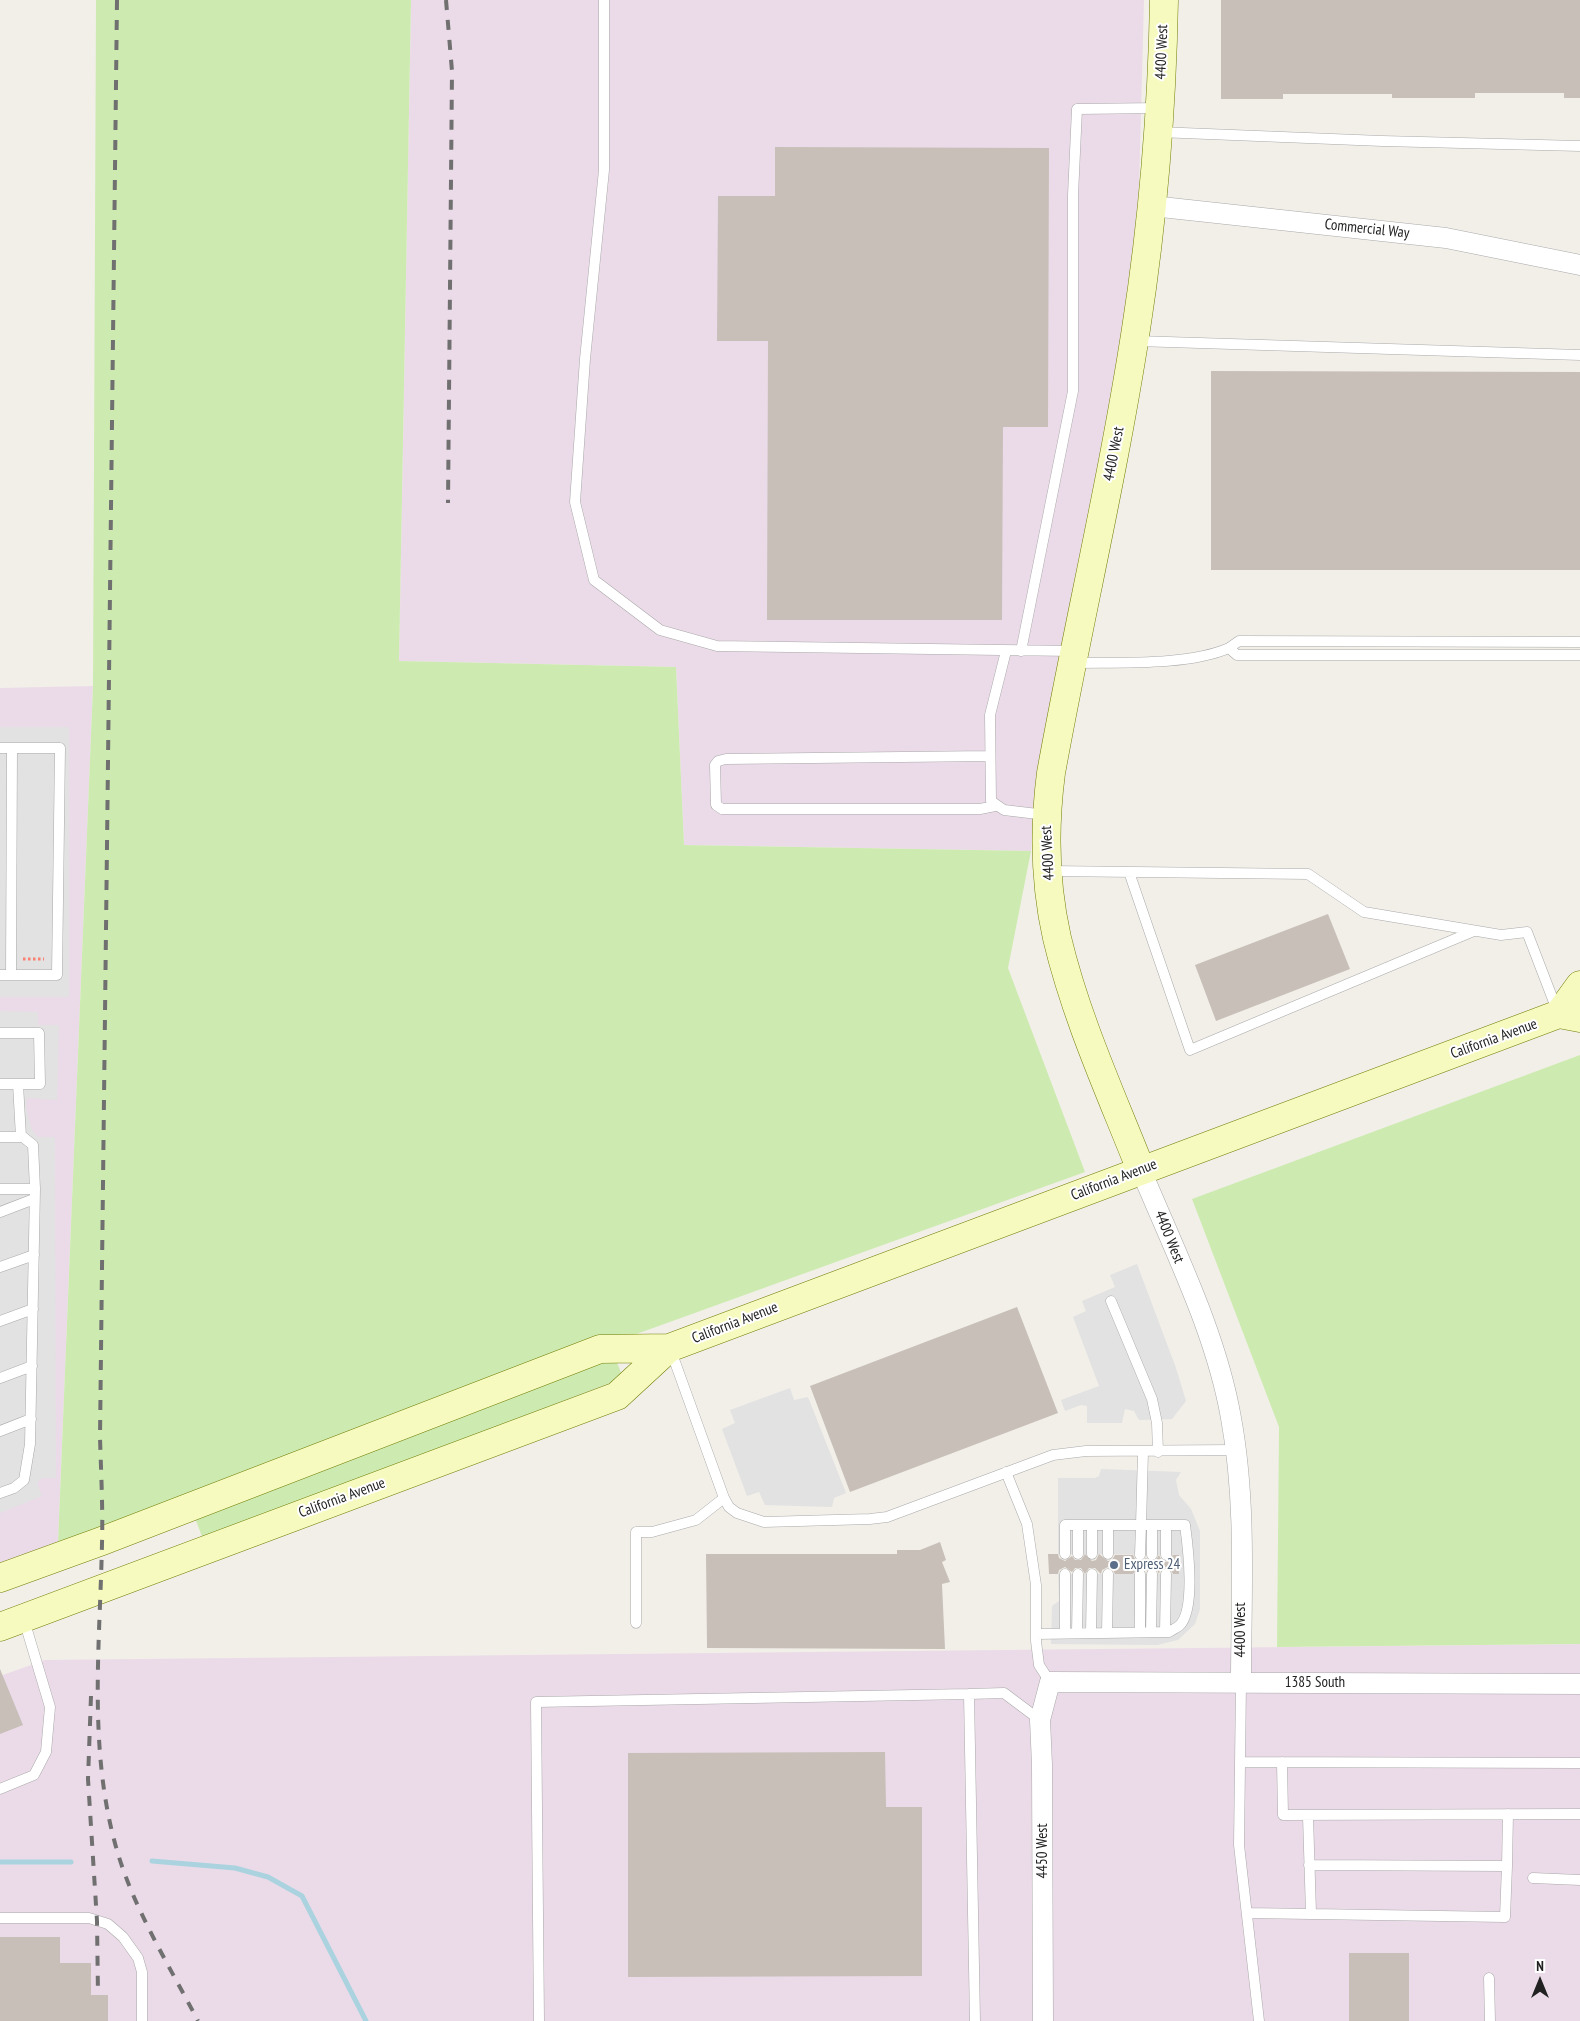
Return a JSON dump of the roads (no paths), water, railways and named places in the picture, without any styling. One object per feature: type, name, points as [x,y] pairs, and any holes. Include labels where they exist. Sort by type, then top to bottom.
[{"type":"main road","name":"4400 West","points":[[1141,1170],[1071,989],[1057,937],[1048,871],[1047,815],[1051,772],[1120,424],[1134,341],[1152,206],[1164,0]]},
{"type":"main road","points":[[1570,1016],[1580,986]]},
{"type":"main road","name":"California Avenue","points":[[0,1578],[111,1538],[600,1349],[670,1348],[1141,1170],[1570,1016]]},
{"type":"main road","name":"California Avenue","points":[[12,1623],[617,1396],[670,1348]]},
{"type":"street","name":"Commercial Way","points":[[1152,206],[1446,238],[1580,265]]},
{"type":"street","name":"4400 West","points":[[1141,1170],[1207,1330],[1229,1408],[1236,1450],[1241,1511],[1240,1683]]},
{"type":"street","name":"1385 South","points":[[1050,1682],[1580,1684]]},
{"type":"street","name":"4450 West","points":[[1043,2021],[1040,1720],[1050,1682]]},
{"type":"lane","points":[[604,0],[604,170],[585,360],[575,502],[594,580],[660,630],[717,646],[1021,651],[1073,657],[1150,662],[1214,654],[1229,648],[1239,641],[1580,642]]},
{"type":"lane","points":[[1021,651],[1073,391],[1073,195],[1077,109],[1158,120],[1382,141],[1580,146]]},
{"type":"lane","points":[[1134,341],[1580,355]]},
{"type":"lane","points":[[1229,648],[1237,655],[1580,656]]},
{"type":"lane","points":[[1006,651],[990,715],[991,801],[995,806],[1004,810],[1047,815]]},
{"type":"lane","points":[[0,748],[12,748],[60,748],[57,975],[5,975],[11,959],[12,748]]},
{"type":"lane","points":[[990,756],[726,759],[714,765],[716,805],[722,809],[980,809],[995,806]]},
{"type":"lane","points":[[1048,871],[1308,874],[1364,912],[1501,935],[1527,932],[1570,1016]]},
{"type":"lane","points":[[1129,872],[1190,1050],[1474,931]]},
{"type":"lane","points":[[0,1033],[39,1033],[40,1084],[0,1084]]},
{"type":"lane","points":[[18,1084],[20,1137]]},
{"type":"lane","points":[[0,1137],[20,1137],[33,1145],[35,1194],[30,1444],[24,1480],[14,1488],[0,1492]]},
{"type":"lane","points":[[0,1189],[35,1194]]},
{"type":"lane","points":[[0,1212],[35,1194]]},
{"type":"lane","points":[[0,1267],[34,1255]]},
{"type":"lane","points":[[1111,1301],[1152,1399],[1158,1452]]},
{"type":"lane","points":[[0,1321],[33,1309]]},
{"type":"lane","points":[[670,1348],[724,1498],[729,1507],[737,1513],[764,1522],[888,1517],[1037,1460],[1068,1452],[1236,1450]]},
{"type":"lane","points":[[0,1378],[32,1366]]},
{"type":"lane","points":[[0,1431],[31,1419]]},
{"type":"lane","points":[[1140,1555],[1143,1452]]},
{"type":"lane","points":[[1006,1472],[1027,1524],[1036,1585],[1036,1634],[1039,1665],[1050,1682]]},
{"type":"lane","points":[[636,1622],[636,1532],[652,1532],[696,1520],[724,1498]]},
{"type":"lane","points":[[1036,1634],[1165,1632],[1180,1625],[1188,1608],[1189,1552],[1186,1525],[1064,1525],[1064,1554]]},
{"type":"lane","points":[[1078,1525],[1078,1554]]},
{"type":"lane","points":[[1092,1525],[1092,1554]]},
{"type":"lane","points":[[1108,1525],[1108,1554]]},
{"type":"lane","points":[[1152,1525],[1152,1555]]},
{"type":"lane","points":[[1166,1525],[1166,1555]]},
{"type":"lane","points":[[1064,1574],[1065,1633]]},
{"type":"lane","points":[[1077,1633],[1078,1574]]},
{"type":"lane","points":[[1091,1633],[1092,1574]]},
{"type":"lane","points":[[1107,1633],[1108,1574]]},
{"type":"lane","points":[[1140,1574],[1140,1632]]},
{"type":"lane","points":[[1151,1632],[1152,1574]]},
{"type":"lane","points":[[1165,1632],[1166,1574]]},
{"type":"lane","points":[[0,1789],[34,1774],[46,1752],[50,1706],[12,1623]]},
{"type":"lane","points":[[1240,1683],[1239,1845],[1259,2021]]},
{"type":"lane","points":[[539,2021],[536,1702],[1004,1693],[1040,1720]]},
{"type":"lane","points":[[969,1694],[974,2021]]},
{"type":"lane","points":[[1240,1762],[1580,1763]]},
{"type":"lane","points":[[1282,1762],[1283,1815],[1580,1814]]},
{"type":"lane","points":[[1247,1913],[1505,1917],[1508,1814]]},
{"type":"lane","points":[[1308,1816],[1311,1914]]},
{"type":"lane","points":[[1309,1865],[1507,1866]]},
{"type":"lane","points":[[1533,1878],[1580,1880]]},
{"type":"lane","points":[[0,1918],[89,1918],[108,1924],[123,1937],[138,1958],[142,1972],[142,2021]]},
{"type":"lane","points":[[1490,1978],[1490,2021]]},
{"type":"waterway","points":[[152,1861],[235,1868],[268,1877],[302,1896],[366,2021]]},
{"type":"waterway","points":[[0,1862],[71,1862]]},
{"type":"railway","points":[[117,0],[100,1437],[102,1530],[98,1658],[99,1734],[107,1809],[123,1870],[152,1936],[198,2021]]},
{"type":"railway","points":[[446,0],[452,71],[448,503]]},
{"type":"railway","points":[[91,1696],[88,1779],[97,1921],[98,1995]]},
{"type":"place","name":"Express 24","points":[[1114,1565]]}]
